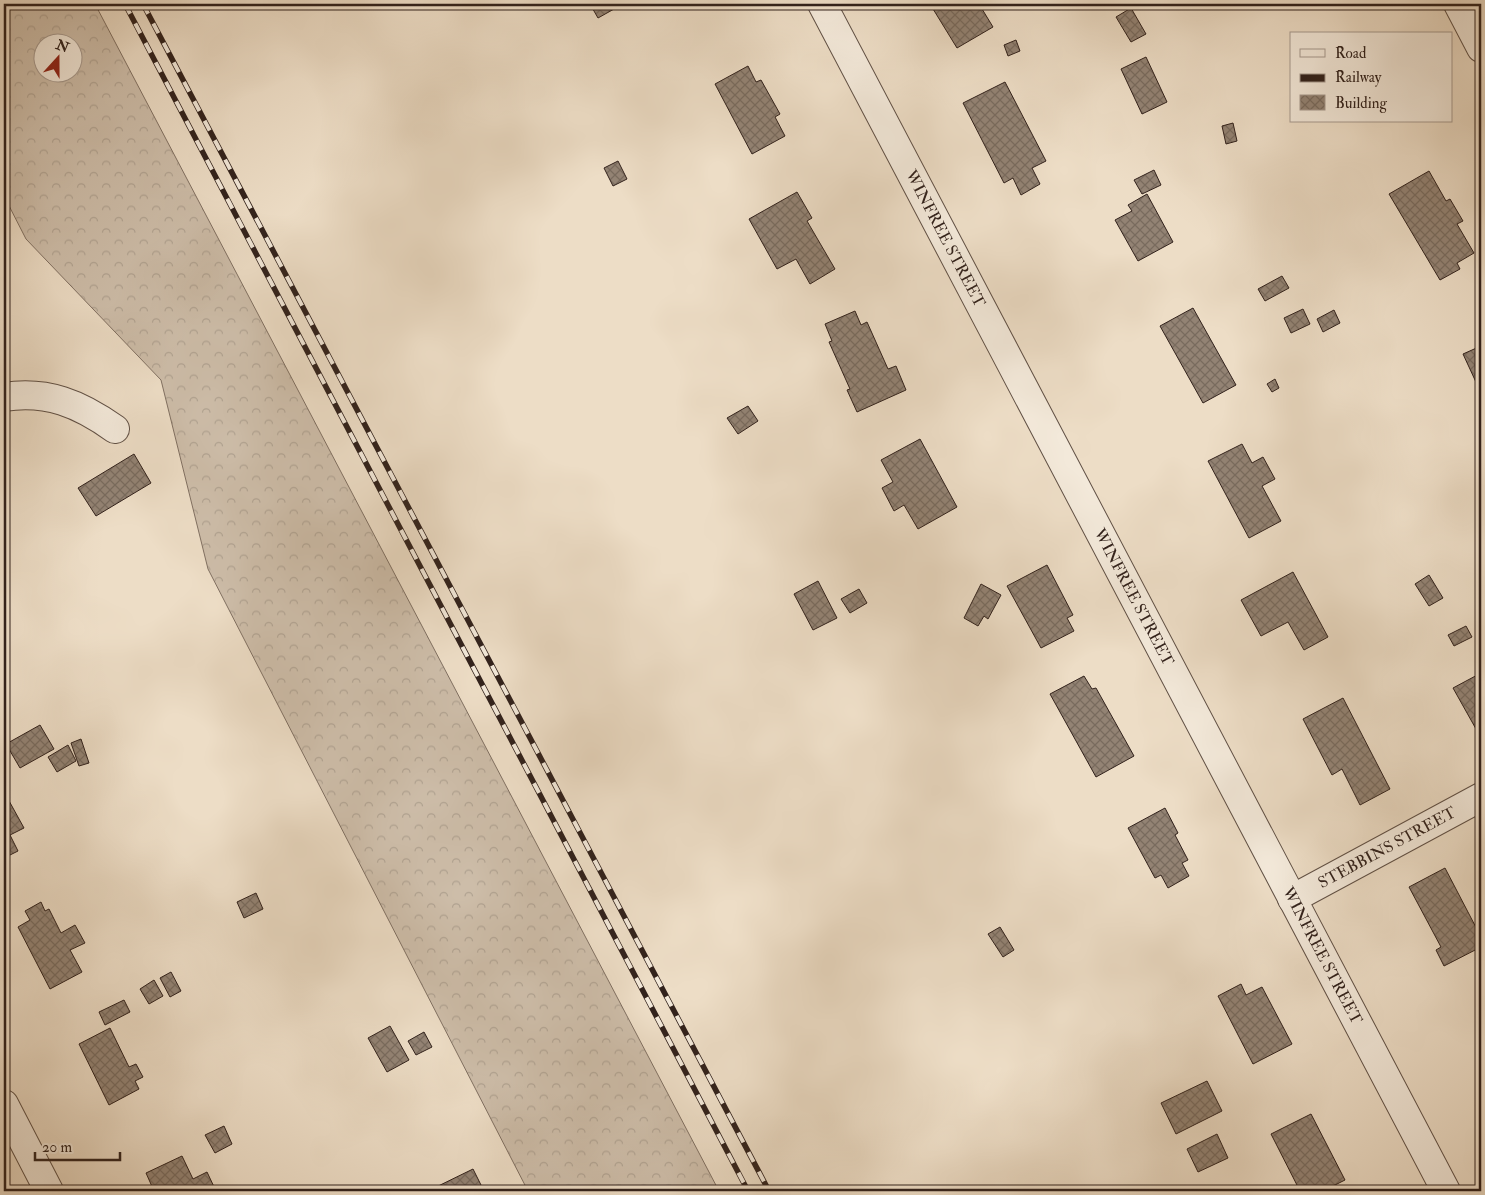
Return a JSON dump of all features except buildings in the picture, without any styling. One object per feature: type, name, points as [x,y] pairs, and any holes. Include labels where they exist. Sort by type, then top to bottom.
[{"type":"street","name":"WINFREE STREET","points":[[822,4],[1446,1191]]},
{"type":"street","points":[[1458,4],[1481,48]]},
{"type":"street","points":[[4,397],[21,394],[50,397],[78,406],[115,429]]},
{"type":"street","name":"STEBBINS STREET","points":[[1292,898],[1481,797]]},
{"type":"street","points":[[4,1104],[49,1191]]},
{"type":"green space","points":[[4,4],[95,4],[719,1191],[528,1191],[208,569],[161,380],[26,239],[4,196]]},
{"type":"railway","points":[[125,4],[748,1191]]},
{"type":"railway","points":[[143,4],[769,1191]]}]
